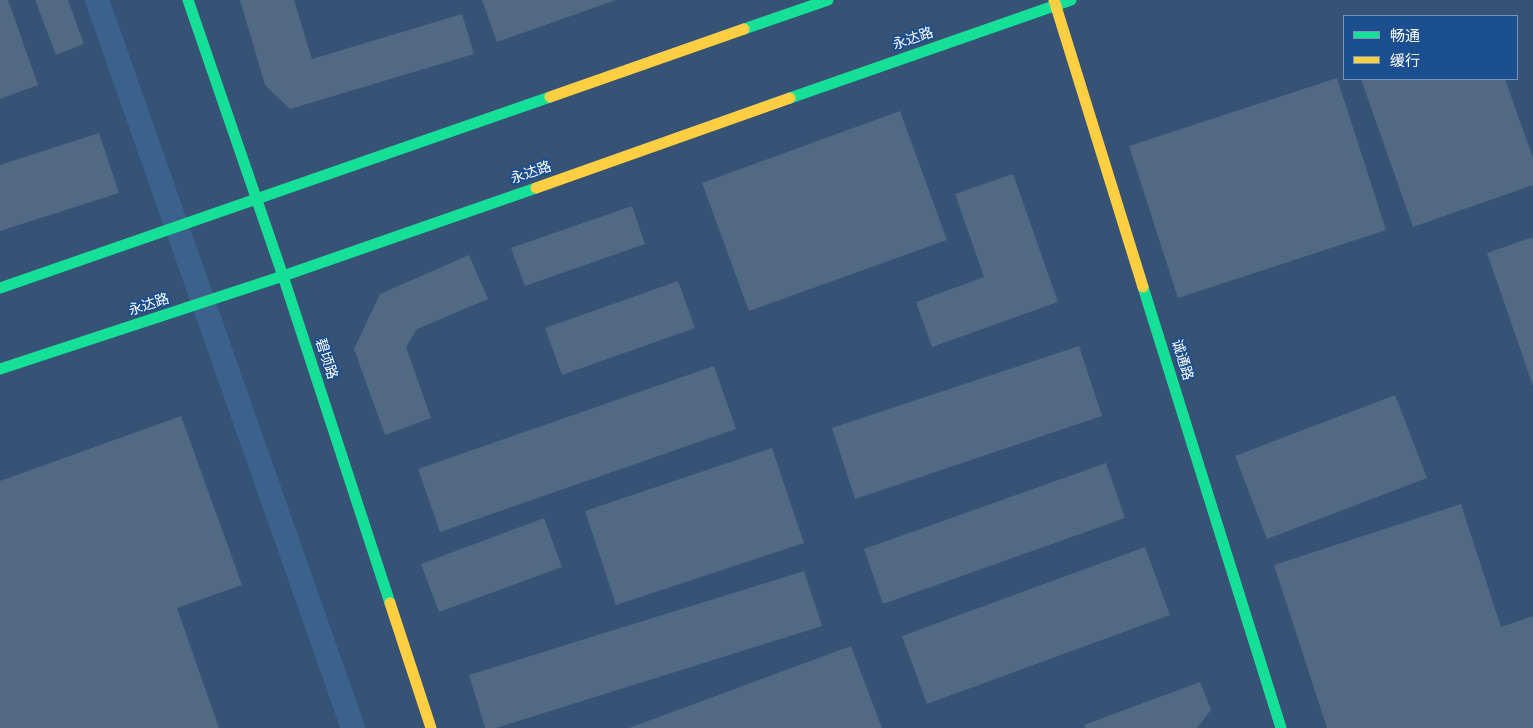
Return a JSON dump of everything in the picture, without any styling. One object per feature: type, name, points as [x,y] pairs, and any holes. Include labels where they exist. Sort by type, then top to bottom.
[{"type":"main road","name":"碧顷路","points":[[188,0],[283,276],[431,728]]},
{"type":"main road","points":[[0,288],[828,0]]},
{"type":"main road","name":"永达路","points":[[0,369],[283,276],[1055,3],[1070,0]]},
{"type":"main road","name":"诚通路","points":[[1055,3],[1280,728]]},
{"type":"building","points":[[0,0],[8,0],[38,85],[0,99]]},
{"type":"building","points":[[35,0],[68,0],[84,44],[56,55]]},
{"type":"building","points":[[240,0],[294,0],[312,59],[462,14],[474,54],[290,109],[265,85]]},
{"type":"building","points":[[482,0],[616,0],[497,42]]},
{"type":"building","points":[[1337,78],[1386,230],[1178,298],[1129,146]]},
{"type":"building","points":[[1361,80],[1505,80],[1533,158],[1533,185],[1413,227]]},
{"type":"building","points":[[900,111],[947,240],[749,311],[702,183]]},
{"type":"building","points":[[99,133],[119,193],[0,231],[0,165]]},
{"type":"building","points":[[1013,174],[1058,302],[932,347],[916,302],[984,277],[955,194]]},
{"type":"building","points":[[632,206],[645,244],[525,286],[511,248]]},
{"type":"building","points":[[1533,237],[1533,386],[1487,253]]},
{"type":"building","points":[[469,255],[488,299],[417,329],[406,347],[431,418],[385,435],[354,349],[380,294]]},
{"type":"building","points":[[678,281],[695,328],[562,375],[545,328]]},
{"type":"building","points":[[1079,346],[1102,416],[855,499],[832,428]]},
{"type":"building","points":[[714,366],[736,429],[440,532],[418,469]]},
{"type":"building","points":[[1395,395],[1427,478],[1267,539],[1235,456]]},
{"type":"building","points":[[181,416],[242,585],[177,608],[219,728],[0,728],[0,481]]},
{"type":"building","points":[[772,448],[804,543],[616,605],[585,511]]},
{"type":"building","points":[[1106,463],[1125,518],[883,604],[864,549]]},
{"type":"building","points":[[1461,504],[1501,627],[1533,616],[1533,728],[1327,728],[1274,565]]},
{"type":"building","points":[[544,518],[562,567],[439,612],[421,564]]},
{"type":"building","points":[[1145,547],[1170,615],[927,704],[902,636]]},
{"type":"building","points":[[804,571],[822,626],[496,728],[485,728],[469,675]]},
{"type":"building","points":[[851,646],[882,728],[629,728]]},
{"type":"building","points":[[1200,682],[1211,710],[1197,728],[1085,728],[1084,725]]},
{"type":"waterway","points":[[97,0],[353,728]]},
{"type":"traffic: fast","points":[[188,0],[283,276],[390,603]]},
{"type":"traffic: fast","points":[[744,29],[828,0]]},
{"type":"traffic: fast","points":[[790,98],[1071,0]]},
{"type":"traffic: fast","points":[[0,288],[550,97]]},
{"type":"traffic: fast","points":[[0,369],[283,276],[536,188]]},
{"type":"traffic: fast","points":[[1143,287],[1281,728]]},
{"type":"traffic: slow","points":[[1054,0],[1143,287]]},
{"type":"traffic: slow","points":[[550,97],[744,29]]},
{"type":"traffic: slow","points":[[536,188],[790,98]]},
{"type":"traffic: slow","points":[[390,603],[431,728]]}]
